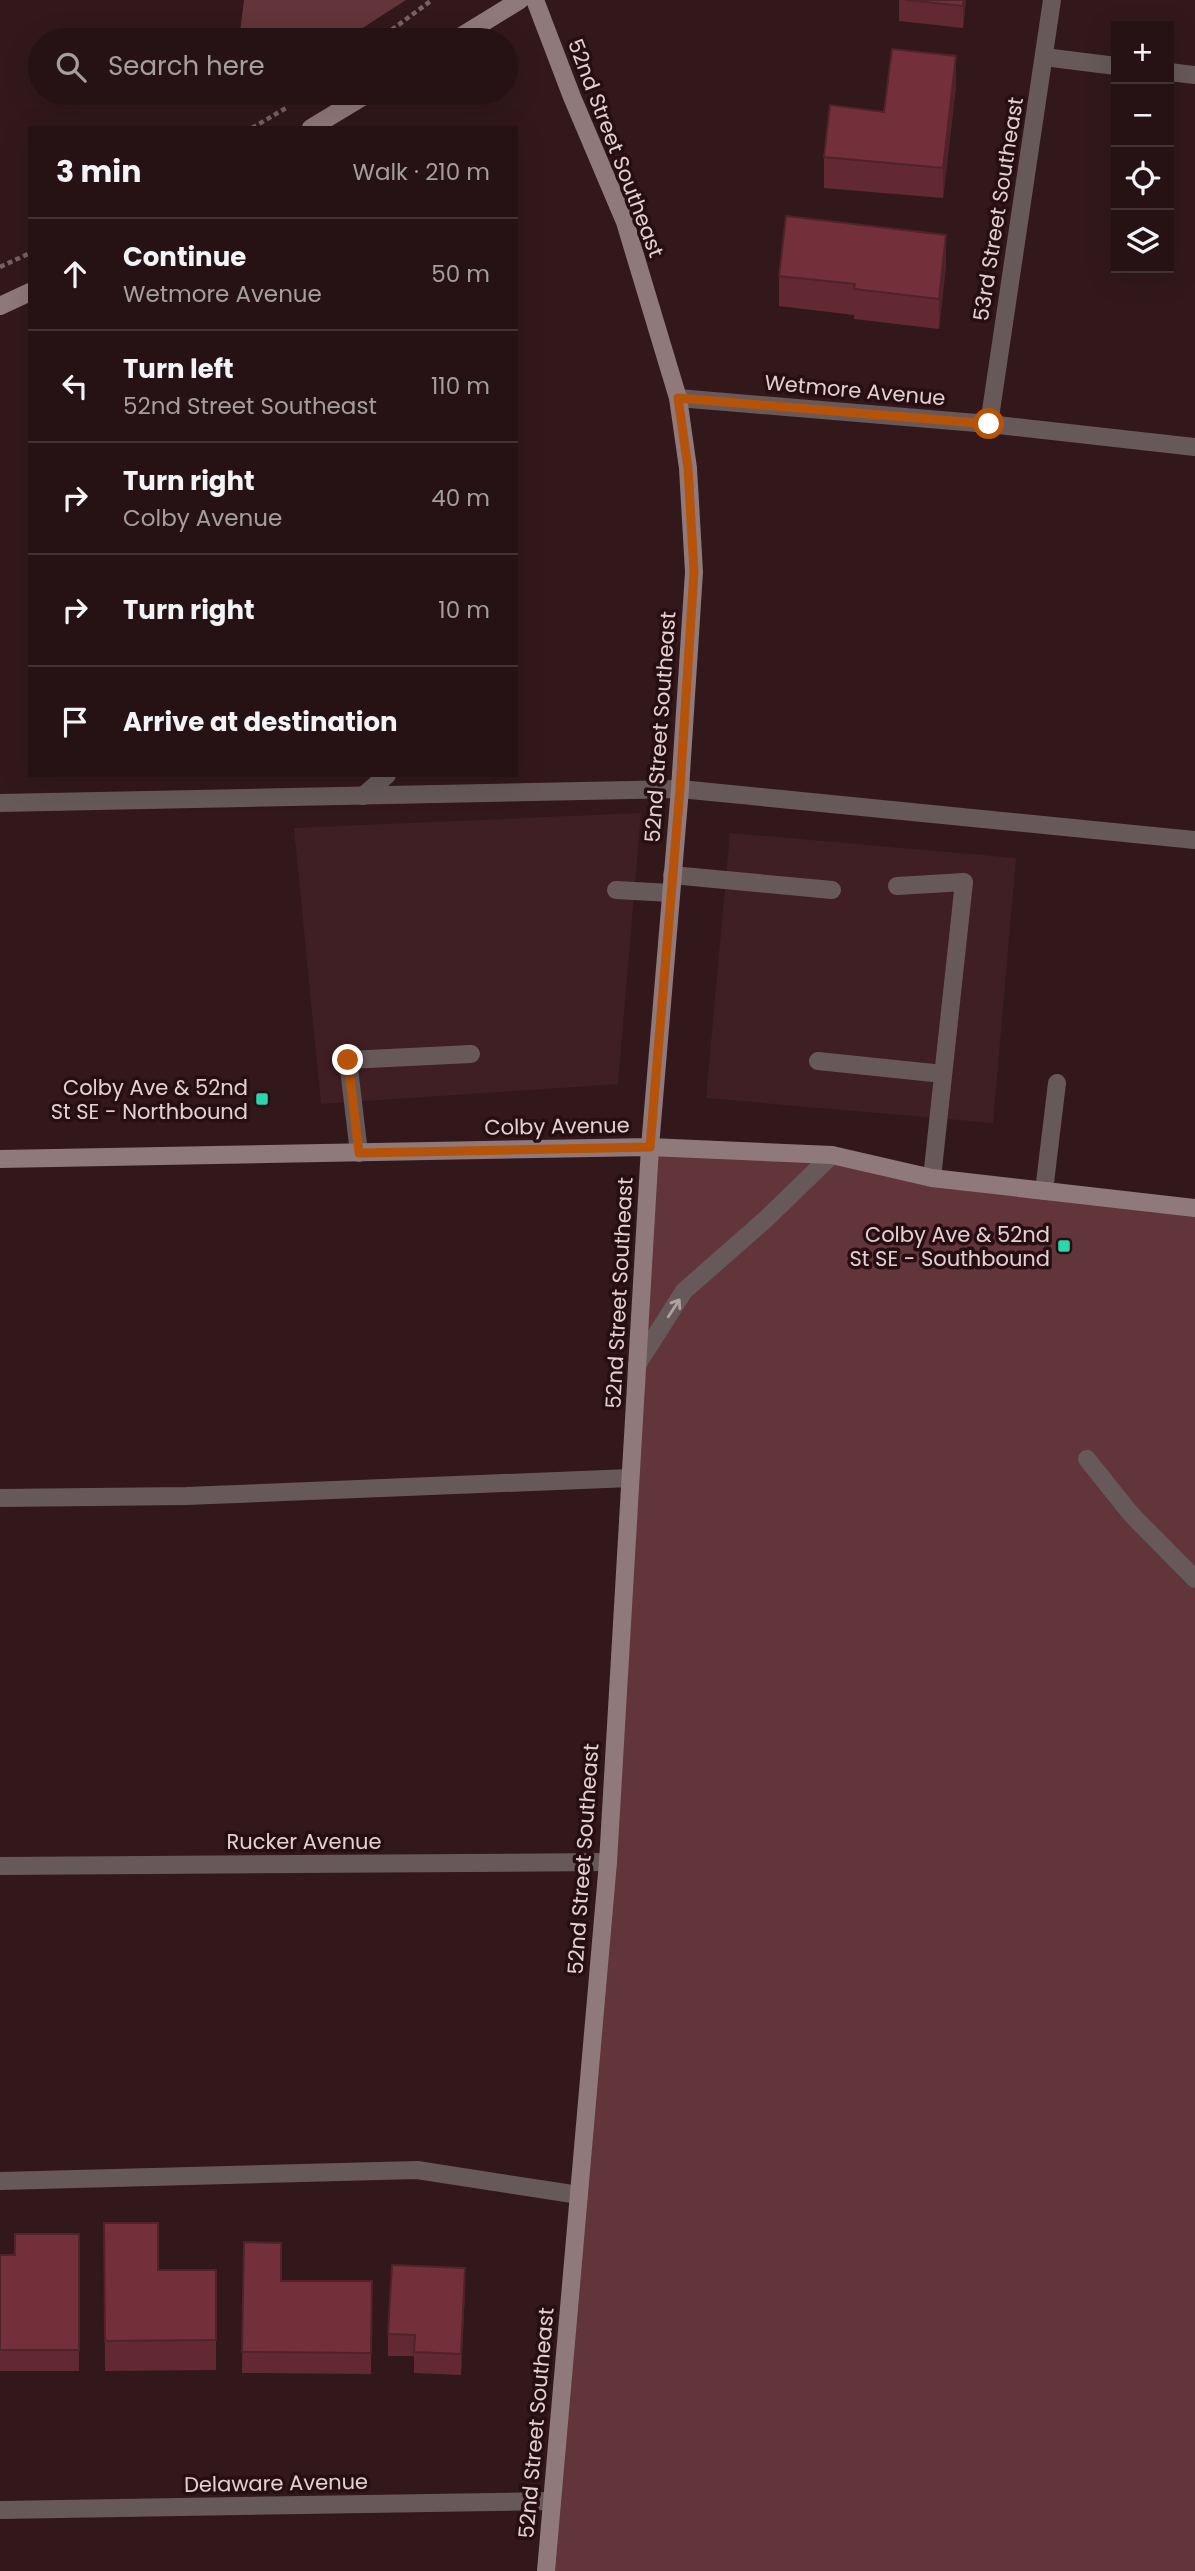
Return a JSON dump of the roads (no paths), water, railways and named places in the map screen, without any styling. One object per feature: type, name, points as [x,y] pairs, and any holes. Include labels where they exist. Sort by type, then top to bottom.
[{"type":"street","points":[[474,28],[520,0]]},
{"type":"street","name":"52nd Street Southeast","points":[[535,0],[572,97],[625,222],[678,398],[688,468],[694,572],[680,789],[650,1147],[608,1862],[546,2571]]},
{"type":"street","name":"53rd Street Southeast","points":[[989,424],[1052,0]]},
{"type":"street","points":[[1044,57],[1111,65]]},
{"type":"street","points":[[1174,73],[1195,75]]},
{"type":"street","points":[[314,126],[349,105]]},
{"type":"street","points":[[0,306],[28,293]]},
{"type":"street","name":"Wetmore Avenue","points":[[678,398],[989,424],[1195,447]]},
{"type":"street","points":[[363,796],[385,777]]},
{"type":"street","points":[[0,803],[680,789],[1195,840]]},
{"type":"street","points":[[672,875],[831,890]]},
{"type":"street","points":[[897,886],[964,882],[932,1178]]},
{"type":"street","points":[[616,890],[671,893]]},
{"type":"street","points":[[359,1153],[348,1060],[471,1054]]},
{"type":"street","points":[[818,1061],[943,1074]]},
{"type":"street","points":[[1044,1191],[1057,1083]]},
{"type":"street","name":"Colby Avenue","points":[[0,1159],[650,1147],[832,1155],[932,1178],[1195,1208]]},
{"type":"street","points":[[637,1365],[684,1292],[766,1219],[832,1155]]},
{"type":"street","points":[[1087,1459],[1131,1514],[1195,1579]]},
{"type":"street","points":[[0,1498],[186,1496],[630,1478]]},
{"type":"street","name":"Rucker Avenue","points":[[0,1866],[608,1862]]},
{"type":"street","points":[[0,2180],[417,2170],[579,2195]]},
{"type":"street","name":"Delaware Avenue","points":[[0,2510],[552,2501]]},
{"type":"place","name":"Colby Ave & 52nd St SE - Northbound","points":[[262,1099]]},
{"type":"place","name":"Colby Ave & 52nd St SE - Southbound","points":[[1064,1246]]}]
